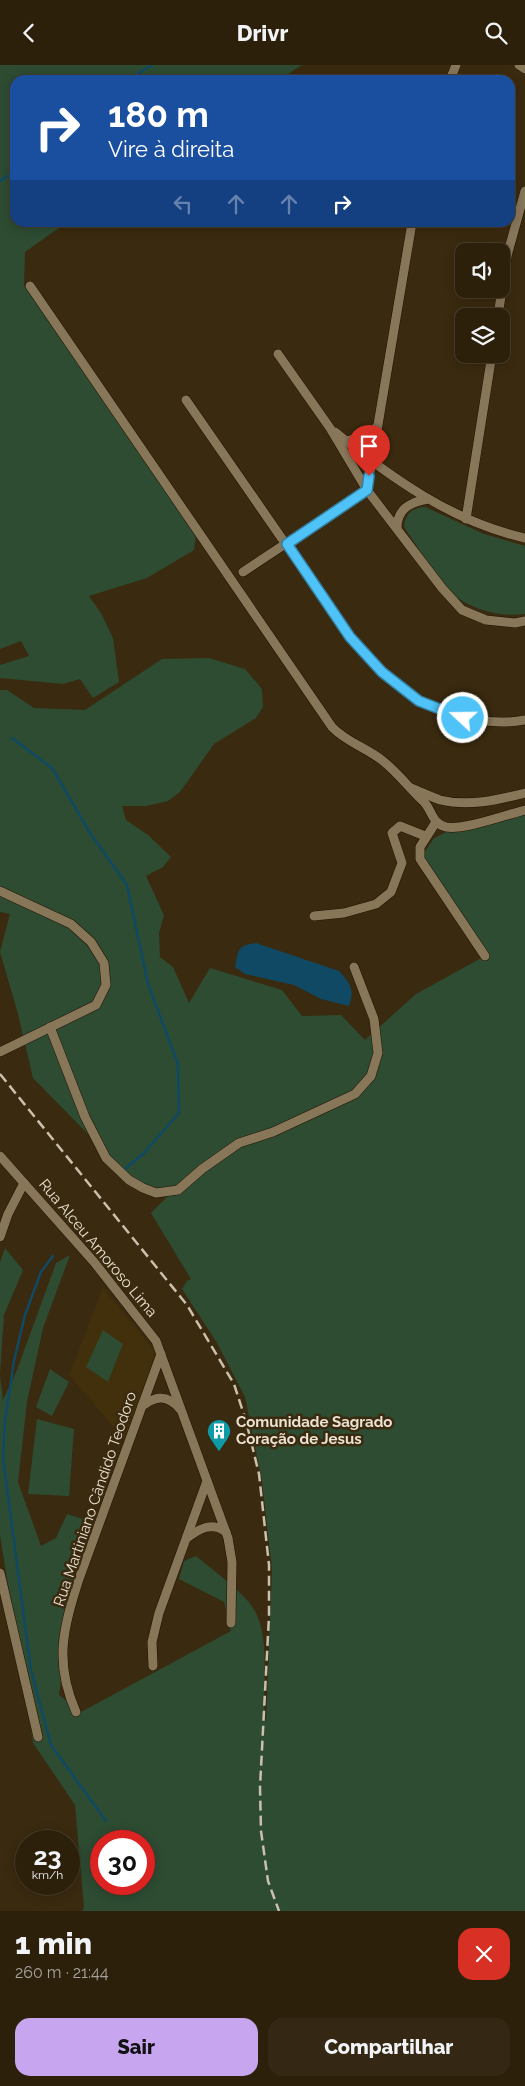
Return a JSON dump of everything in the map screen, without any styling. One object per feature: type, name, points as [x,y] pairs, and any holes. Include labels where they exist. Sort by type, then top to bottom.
[{"type":"street","points":[[519,65],[525,69]]},
{"type":"street","points":[[499,308],[507,256],[525,191]]},
{"type":"street","points":[[243,572],[367,490],[411,227]]},
{"type":"street","points":[[30,286],[332,727],[340,735],[373,753],[385,762],[407,787],[426,804],[436,822],[447,827],[457,827],[525,811]]},
{"type":"street","points":[[278,354],[330,428],[367,490],[442,588],[462,610],[486,620],[515,623],[525,621]]},
{"type":"street","points":[[466,519],[491,363]]},
{"type":"street","points":[[186,400],[350,637],[382,672],[419,701],[463,718],[510,722],[525,720]]},
{"type":"street","points":[[347,441],[366,435],[377,427]]},
{"type":"street","points":[[330,428],[371,462],[428,499],[466,519],[507,534],[525,538]]},
{"type":"street","points":[[397,528],[398,517],[404,507],[415,501],[428,499]]},
{"type":"street","points":[[407,787],[440,800],[464,804],[491,801],[525,793]]},
{"type":"street","points":[[436,822],[425,836],[420,847],[420,859],[485,956]]},
{"type":"street","points":[[314,916],[344,913],[376,903],[391,892],[402,863],[392,833],[400,826],[425,836]]},
{"type":"street","points":[[0,891],[71,925],[91,942],[104,963],[106,985],[96,1005],[0,1052]]},
{"type":"street","points":[[50,1027],[85,1117],[106,1158],[129,1180],[143,1188],[156,1193],[178,1190],[202,1169],[239,1143],[273,1132],[355,1094],[371,1076],[378,1053],[374,1019],[354,967]]},
{"type":"street","name":"Rua Alceu Amoroso Lima","points":[[0,1155],[94,1262],[147,1328],[161,1354],[231,1549],[231,1623]]},
{"type":"street","points":[[0,1237],[8,1214],[24,1183]]},
{"type":"street","name":"Rua Martiniano Cândido Teodoro","points":[[76,1712],[67,1692],[63,1673],[64,1636],[67,1618],[78,1579],[161,1354]]},
{"type":"street","points":[[142,1407],[157,1397],[168,1399],[175,1403],[182,1412]]},
{"type":"street","points":[[153,1667],[152,1642],[159,1613],[207,1481]]},
{"type":"street","points":[[187,1538],[206,1527],[221,1528],[226,1532]]},
{"type":"street","points":[[0,1573],[38,1737]]},
{"type":"shaded area","points":[[103,1288],[156,1352],[125,1440],[69,1375]]},
{"type":"green space","points":[[0,65],[302,65],[287,75],[10,75],[10,227],[60,227],[25,252],[24,286],[196,534],[194,550],[147,578],[89,596],[101,613],[113,638],[119,682],[93,698],[80,679],[63,684],[0,678],[0,665],[29,656],[21,641],[0,649]]},
{"type":"green space","points":[[425,507],[484,534],[525,546],[525,614],[503,614],[481,609],[460,599],[443,585],[404,527],[410,512],[417,508]]},
{"type":"green space","points":[[209,658],[245,669],[262,689],[263,707],[256,718],[214,744],[180,792],[168,801],[146,806],[122,806],[126,820],[148,835],[171,857],[163,867],[146,876],[164,915],[159,933],[160,957],[173,967],[189,1003],[210,968],[282,990],[302,1016],[341,1015],[365,1040],[416,994],[485,956],[420,859],[434,838],[457,827],[525,810],[525,1911],[82,1911],[84,1907],[80,1862],[80,1830],[77,1830],[75,1805],[33,1743],[0,1535],[0,1376],[3,1400],[17,1370],[56,1263],[70,1255],[43,1328],[27,1402],[18,1482],[41,1546],[56,1538],[67,1514],[93,1522],[76,1565],[59,1695],[81,1712],[231,1631],[224,1602],[179,1579],[184,1561],[196,1556],[246,1599],[255,1612],[261,1626],[265,1659],[264,1708],[266,1723],[272,1570],[262,1481],[245,1397],[217,1343],[182,1289],[187,1281],[191,1279],[151,1213],[173,1191],[155,1190],[132,1179],[33,1078],[18,1014],[0,952],[10,914],[0,912],[0,690],[7,690],[34,708],[85,710],[162,659]]},
{"type":"green space","points":[[5,1248],[23,1270],[4,1315],[0,1374],[0,1262]]},
{"type":"green space","points":[[103,1330],[123,1344],[108,1382],[86,1367]]},
{"type":"green space","points":[[50,1369],[69,1382],[52,1416],[36,1407]]},
{"type":"green space","points":[[37,1419],[74,1429],[69,1496],[28,1494]]},
{"type":"water","points":[[256,943],[339,971],[350,987],[352,995],[349,1006],[321,999],[294,985],[245,974],[235,967],[240,949],[246,945]]},
{"type":"waterway","points":[[136,75],[152,65]]},
{"type":"waterway","points":[[0,181],[10,174]]},
{"type":"waterway","points":[[12,738],[52,768],[90,833],[127,885],[148,984],[178,1064],[179,1113],[143,1154],[125,1169]]},
{"type":"waterway","points":[[53,1256],[41,1272],[25,1315],[14,1361],[5,1421],[3,1458],[31,1670],[51,1745],[106,1821]]},
{"type":"railway","points":[[0,1074],[187,1305],[234,1384],[246,1421],[259,1474],[269,1565],[269,1616],[260,1787],[261,1831],[268,1881],[279,1911]]},
{"type":"place","name":"Comunidade Sagrado Coração de Jesus","points":[[219,1452]]},
{"type":"route","points":[[369,476],[367,490],[287,544],[350,637],[382,672],[419,701],[463,718]]}]
